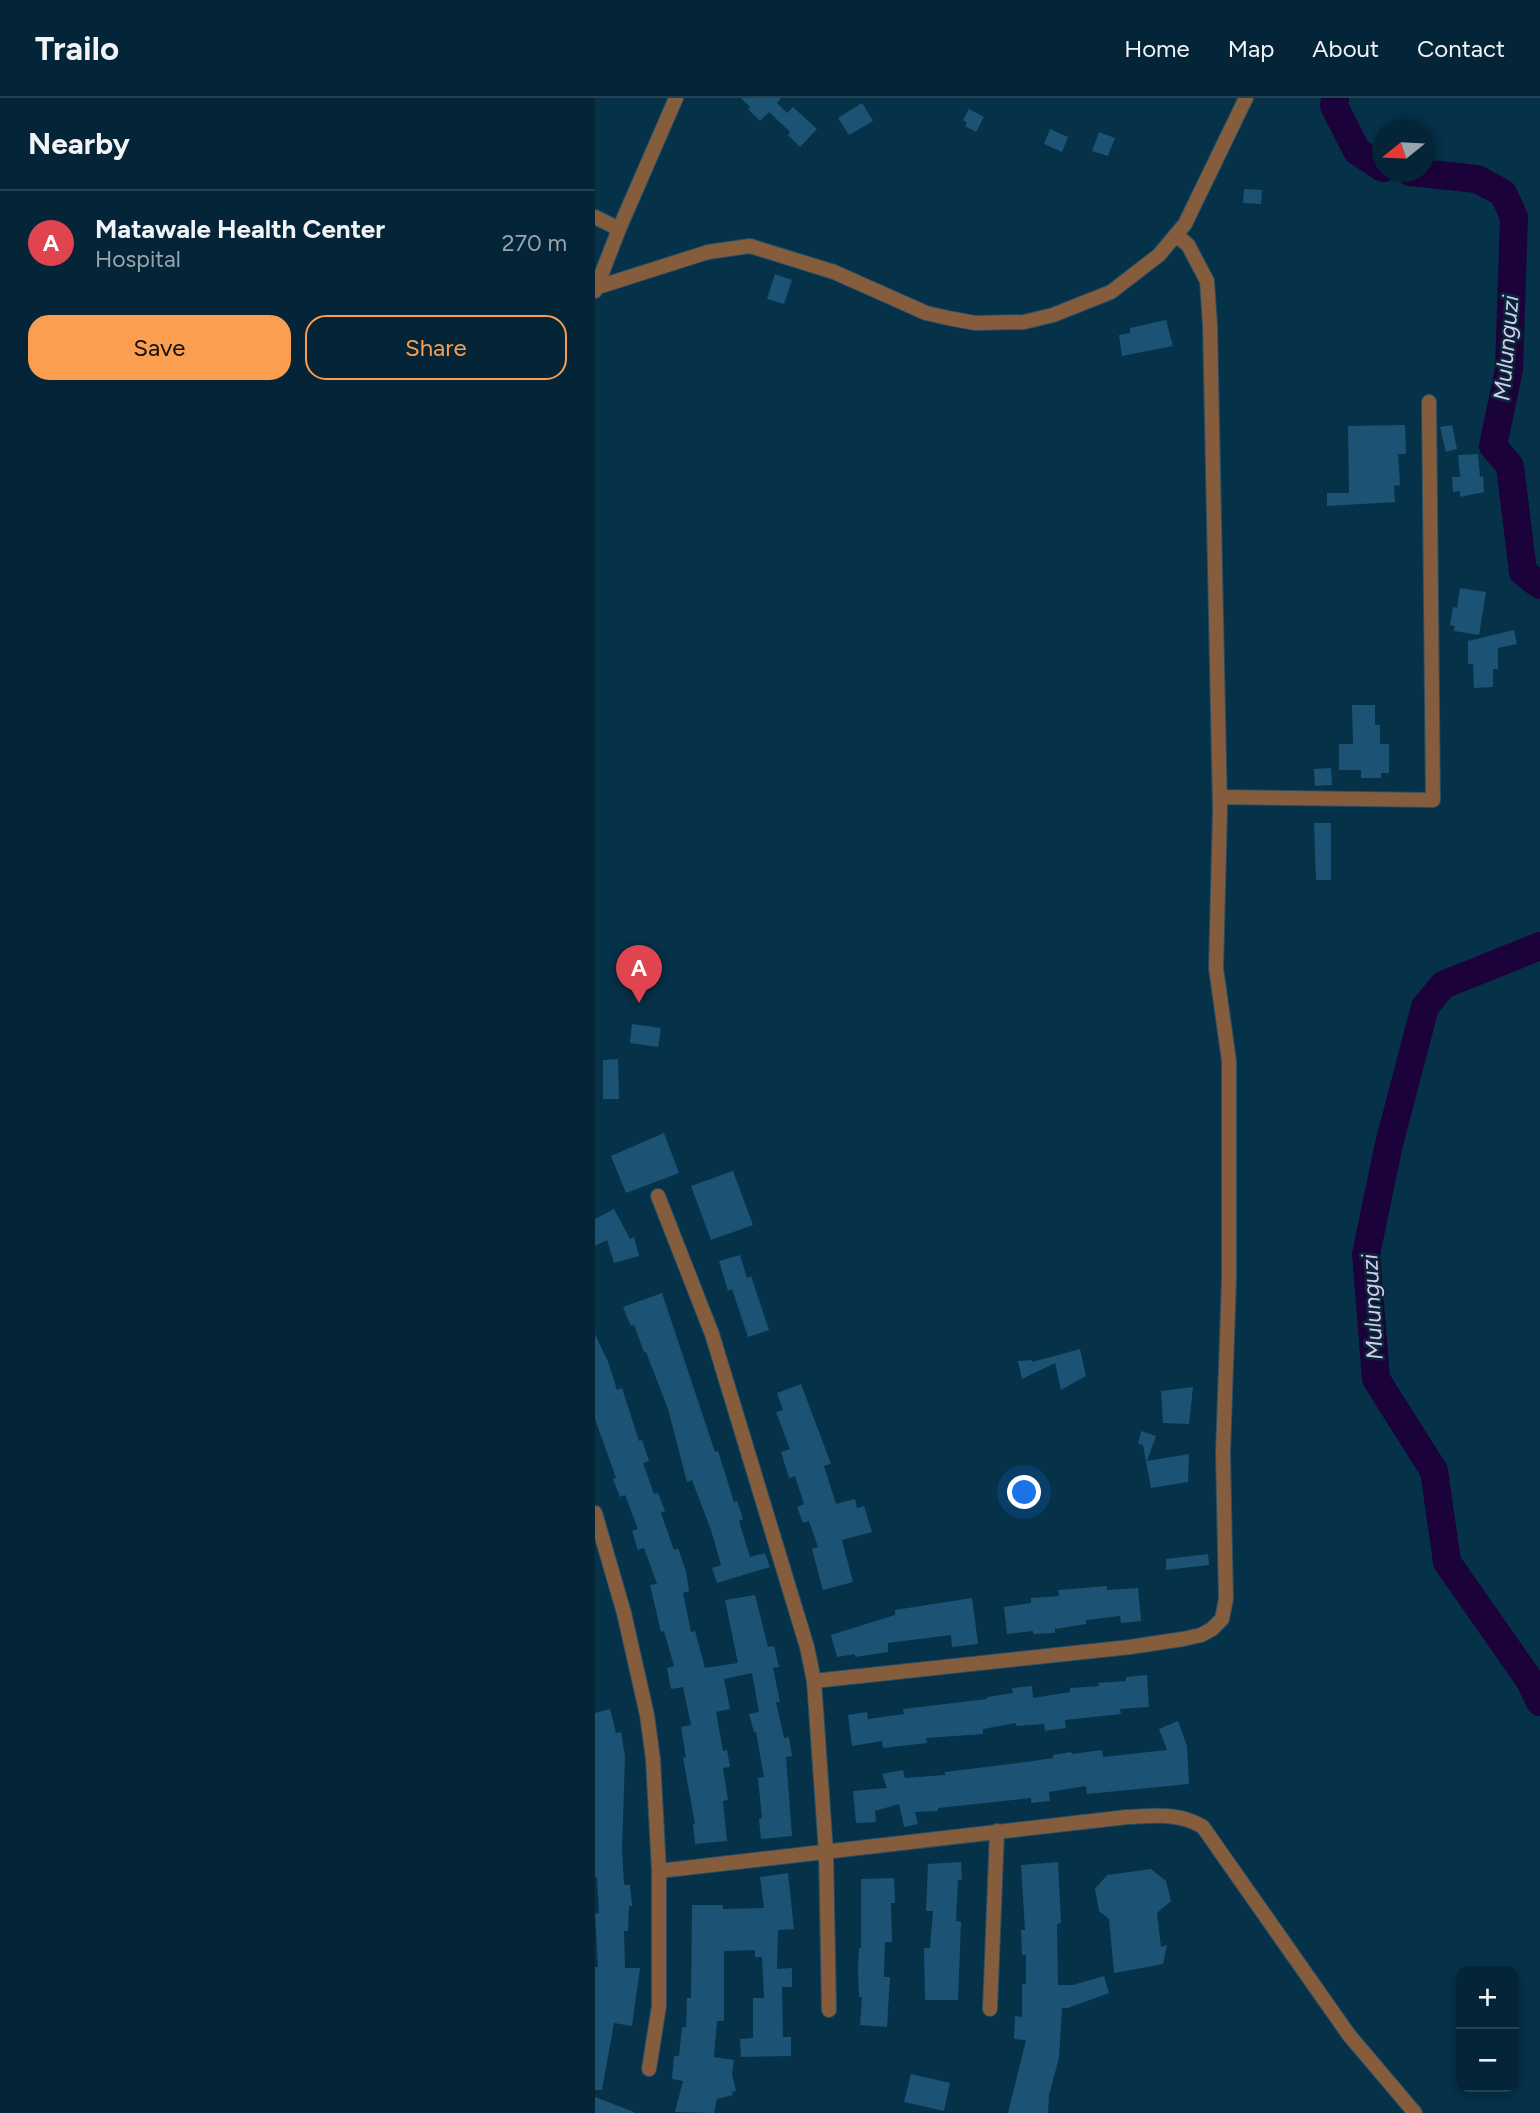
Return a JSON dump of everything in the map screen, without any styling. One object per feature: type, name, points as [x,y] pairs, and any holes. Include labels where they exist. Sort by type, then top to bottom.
[{"type":"street","points":[[596,289],[676,98]]},
{"type":"street","points":[[596,289],[708,252],[750,246],[834,272],[926,313],[975,323],[1024,322],[1053,315],[1111,292],[1159,256],[1185,224],[1246,98]]},
{"type":"street","points":[[595,217],[619,229]]},
{"type":"street","points":[[814,1681],[1130,1647],[1201,1635],[1222,1619],[1226,1600],[1223,1453],[1230,1149],[1229,1061],[1216,968],[1220,797],[1210,325],[1207,281],[1188,245],[1176,235]]},
{"type":"street","points":[[1220,797],[1433,800],[1429,402]]},
{"type":"street","points":[[658,1196],[712,1334],[797,1613],[814,1681],[826,1852],[829,2010]]},
{"type":"street","points":[[595,1513],[624,1613],[647,1715],[653,1759],[659,1871],[659,2006],[649,2069]]},
{"type":"street","points":[[659,1871],[1127,1817],[1168,1815],[1191,1819],[1203,1827],[1349,2035],[1415,2113]]},
{"type":"street","points":[[991,2010],[996,1831]]},
{"type":"building","points":[[741,98],[781,98],[777,103],[787,113],[793,107],[817,129],[800,147],[788,135],[790,132],[769,112],[760,121]]},
{"type":"building","points":[[862,103],[873,121],[849,135],[838,118]]},
{"type":"building","points":[[969,109],[984,117],[976,132],[965,126],[967,123],[963,120]]},
{"type":"building","points":[[1050,129],[1068,137],[1062,152],[1044,144]]},
{"type":"building","points":[[1099,132],[1115,138],[1108,156],[1092,151]]},
{"type":"building","points":[[1244,189],[1262,190],[1261,204],[1243,203]]},
{"type":"building","points":[[775,274],[792,280],[784,304],[767,299]]},
{"type":"building","points":[[1166,320],[1173,346],[1122,356],[1119,335],[1130,333],[1130,328]]},
{"type":"building","points":[[1405,425],[1406,454],[1398,454],[1400,485],[1394,486],[1395,502],[1327,506],[1327,493],[1349,493],[1348,426]]},
{"type":"building","points":[[1452,425],[1457,449],[1446,452],[1440,427]]},
{"type":"building","points":[[1478,454],[1484,492],[1460,497],[1460,491],[1453,492],[1452,477],[1460,477],[1458,455]]},
{"type":"building","points":[[1460,588],[1486,592],[1479,635],[1454,631],[1455,626],[1450,625],[1453,607],[1457,608]]},
{"type":"building","points":[[1514,630],[1517,644],[1498,648],[1498,669],[1493,669],[1493,687],[1474,688],[1473,664],[1468,664],[1468,641]]},
{"type":"building","points":[[1352,705],[1375,705],[1375,725],[1380,725],[1380,744],[1389,744],[1389,773],[1381,773],[1381,778],[1361,778],[1361,770],[1339,770],[1339,744],[1353,744]]},
{"type":"building","points":[[1331,768],[1332,785],[1315,786],[1314,769]]},
{"type":"building","points":[[1314,823],[1331,823],[1331,880],[1316,880]]},
{"type":"building","points":[[632,1024],[661,1028],[658,1047],[630,1043]]},
{"type":"building","points":[[618,1059],[619,1099],[603,1099],[603,1060]]},
{"type":"building","points":[[664,1133],[679,1173],[626,1193],[611,1156]]},
{"type":"building","points":[[733,1171],[753,1225],[711,1240],[691,1186]]},
{"type":"building","points":[[614,1209],[630,1239],[634,1237],[639,1256],[614,1263],[607,1240],[595,1246],[595,1219]]},
{"type":"building","points":[[740,1255],[747,1278],[751,1276],[769,1330],[748,1337],[732,1289],[728,1291],[719,1261]]},
{"type":"building","points":[[662,1293],[715,1452],[718,1451],[734,1502],[737,1501],[743,1519],[739,1521],[750,1557],[765,1553],[770,1567],[717,1583],[712,1568],[721,1565],[711,1530],[692,1480],[687,1482],[668,1409],[646,1352],[623,1307]]},
{"type":"building","points":[[595,1334],[617,1390],[622,1388],[639,1441],[642,1440],[649,1461],[643,1463],[654,1494],[658,1493],[665,1511],[661,1513],[674,1550],[678,1548],[686,1571],[689,1591],[683,1593],[691,1632],[695,1631],[705,1668],[738,1663],[725,1600],[755,1595],[768,1647],[774,1646],[779,1667],[773,1668],[780,1702],[776,1702],[784,1738],[789,1737],[792,1756],[786,1757],[792,1836],[761,1839],[758,1778],[764,1777],[756,1732],[749,1714],[759,1712],[752,1673],[724,1679],[730,1709],[716,1712],[723,1751],[727,1750],[730,1767],[723,1768],[728,1800],[723,1801],[727,1841],[695,1844],[695,1824],[683,1758],[686,1757],[681,1727],[691,1725],[683,1687],[671,1689],[667,1668],[674,1666],[664,1631],[661,1632],[650,1585],[657,1584],[644,1548],[638,1550],[632,1531],[638,1529],[625,1495],[620,1497],[595,1419]]},
{"type":"building","points":[[1080,1349],[1086,1376],[1061,1390],[1055,1363],[1022,1379],[1018,1361],[1032,1362]]},
{"type":"building","points":[[801,1384],[831,1464],[824,1466],[836,1504],[855,1499],[857,1508],[864,1506],[872,1532],[842,1540],[853,1582],[823,1590],[812,1549],[818,1547],[809,1521],[803,1523],[797,1507],[804,1504],[795,1476],[789,1478],[781,1452],[790,1449],[776,1412],[783,1410],[777,1393]]},
{"type":"building","points":[[1193,1387],[1189,1424],[1163,1423],[1161,1391]]},
{"type":"building","points":[[1141,1431],[1156,1436],[1147,1461],[1189,1454],[1188,1482],[1151,1488],[1143,1445],[1138,1444]]},
{"type":"building","points":[[1208,1554],[1209,1565],[1166,1570],[1166,1559]]},
{"type":"building","points":[[1107,1586],[1107,1590],[1138,1588],[1141,1621],[1121,1623],[1120,1616],[1086,1620],[1086,1624],[1055,1629],[1055,1633],[1033,1634],[1033,1631],[1007,1634],[1004,1607],[1031,1603],[1031,1598],[1059,1596],[1058,1590]]},
{"type":"building","points":[[972,1598],[978,1644],[952,1647],[951,1635],[888,1643],[888,1652],[837,1657],[831,1635],[895,1615],[895,1610]]},
{"type":"building","points":[[1147,1675],[1149,1707],[1120,1709],[1121,1714],[1065,1720],[1066,1728],[1045,1731],[1044,1724],[1016,1726],[1016,1723],[983,1729],[983,1734],[926,1738],[927,1743],[883,1748],[882,1741],[852,1746],[848,1715],[867,1712],[868,1719],[904,1714],[903,1709],[987,1699],[1013,1693],[1012,1688],[1032,1686],[1033,1698],[1070,1692],[1070,1688],[1099,1686],[1098,1683],[1126,1681],[1126,1677]]},
{"type":"building","points":[[610,1709],[616,1733],[621,1732],[625,1756],[622,1848],[624,1885],[630,1885],[632,1906],[629,1906],[628,1931],[624,1931],[625,1968],[640,1968],[632,2026],[614,2023],[602,2090],[595,2090],[595,1967],[598,1967],[595,1914],[599,1913],[595,1877],[595,1713]]},
{"type":"building","points":[[1178,1721],[1187,1746],[1189,1784],[1087,1794],[1086,1786],[1049,1792],[1050,1801],[1031,1803],[1031,1798],[938,1808],[938,1811],[915,1812],[918,1824],[904,1827],[899,1804],[875,1811],[876,1822],[856,1823],[853,1791],[887,1788],[882,1774],[903,1770],[905,1778],[945,1775],[945,1772],[1053,1758],[1053,1755],[1071,1752],[1102,1750],[1103,1757],[1167,1750],[1159,1729]]},
{"type":"building","points":[[961,1862],[962,1880],[958,1880],[956,1921],[961,1922],[958,2000],[925,2000],[924,1948],[930,1948],[933,1911],[926,1911],[928,1864]]},
{"type":"building","points":[[1058,1862],[1061,1923],[1057,1924],[1058,1985],[1073,1985],[1104,1976],[1109,1993],[1062,2008],[1059,2058],[1049,2095],[1048,2113],[1008,2113],[1026,2040],[1014,2039],[1015,2016],[1022,2017],[1022,1984],[1026,1984],[1026,1955],[1022,1955],[1021,1930],[1025,1930],[1021,1865]]},
{"type":"building","points":[[1151,1869],[1166,1881],[1171,1901],[1157,1913],[1161,1947],[1167,1945],[1163,1964],[1114,1973],[1109,1919],[1099,1911],[1095,1889],[1107,1875]]},
{"type":"building","points":[[788,1873],[794,1929],[778,1930],[777,1969],[792,1968],[792,1987],[782,1987],[783,2037],[791,2037],[791,2056],[741,2057],[740,2039],[753,2038],[753,1998],[764,1998],[762,1957],[755,1957],[755,1950],[724,1951],[724,2021],[717,2021],[714,2057],[734,2060],[732,2074],[736,2091],[732,2092],[733,2095],[717,2099],[714,2113],[675,2112],[683,2081],[672,2079],[674,2056],[679,2056],[682,2027],[686,2027],[687,1998],[691,1998],[692,1905],[723,1905],[723,1909],[764,1908],[760,1877]]},
{"type":"building","points":[[894,1878],[895,1903],[891,1903],[892,1942],[885,1942],[884,1977],[890,1977],[887,2027],[860,2025],[862,1997],[859,1997],[858,1970],[861,1948],[861,1879]]},
{"type":"building","points":[[911,2074],[950,2083],[944,2111],[904,2102]]},
{"type":"building","points":[[595,2097],[634,2112],[634,2113],[595,2113]]},
{"type":"waterway","name":"Mulunguzi","points":[[1335,98],[1334,106],[1357,151],[1372,161]]},
{"type":"waterway","name":"Mulunguzi","points":[[1435,175],[1477,179],[1503,193],[1514,217],[1509,369],[1493,446],[1510,466],[1523,572],[1540,585]]},
{"type":"waterway","name":"Mulunguzi","points":[[1540,946],[1443,985],[1425,1007],[1389,1144],[1366,1254],[1376,1379],[1434,1471],[1447,1562],[1530,1681],[1540,1702]]},
{"type":"place","name":"Matawale Health Center","points":[[639,1003]]}]
